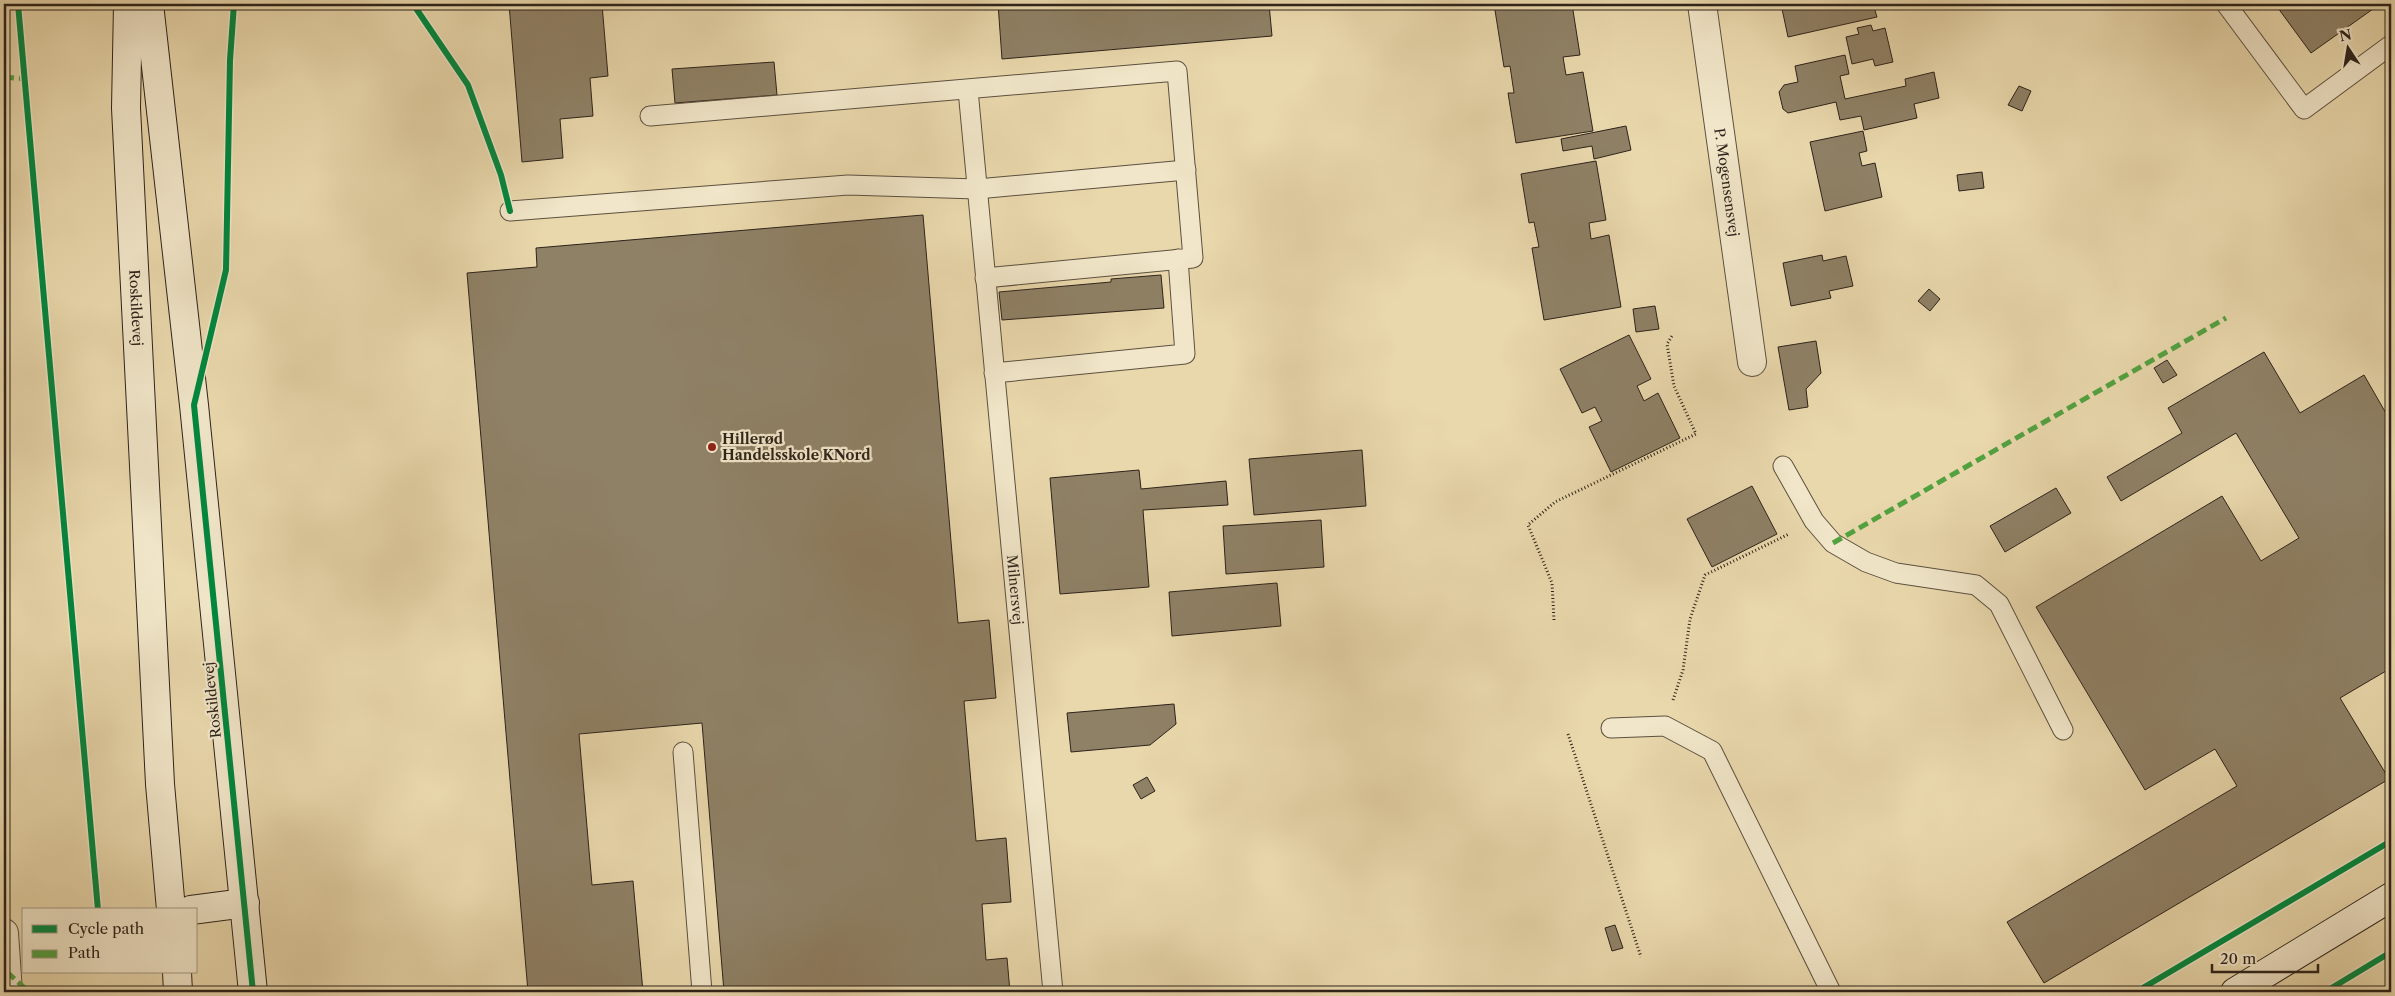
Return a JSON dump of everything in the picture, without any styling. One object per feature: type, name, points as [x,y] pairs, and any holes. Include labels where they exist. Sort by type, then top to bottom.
[{"type":"street","name":"Roskildevej","points":[[128,4],[126,108],[160,784],[171,908]]},
{"type":"street","name":"Roskildevej","points":[[148,4],[195,415],[253,992]]},
{"type":"street","name":"P. Mogensensvej","points":[[1702,4],[1752,362]]},
{"type":"street","points":[[2234,992],[2391,897]]},
{"type":"street","points":[[198,909],[245,903]]},
{"type":"street","points":[[4,933],[8,992]]},
{"type":"street","points":[[177,974],[178,992]]},
{"type":"lane","points":[[2226,4],[2304,110],[2391,45]]},
{"type":"lane","points":[[650,116],[1178,71],[1193,258],[985,278]]},
{"type":"lane","name":"Milnersvej","points":[[968,90],[1052,992]]},
{"type":"lane","points":[[510,211],[848,185],[977,189],[1186,170]]},
{"type":"lane","points":[[994,373],[1185,354],[1178,259]]},
{"type":"lane","points":[[1783,466],[1814,521],[1833,543],[1866,562],[1896,573],[1976,585],[1999,604],[2063,730]]},
{"type":"lane","points":[[1611,728],[1665,726],[1712,752],[1831,992]]},
{"type":"lane","points":[[682,752],[702,992]]},
{"type":"path","points":[[1554,620],[1552,583],[1528,525],[1555,502],[1696,434],[1674,386],[1667,344],[1672,336]]},
{"type":"path","points":[[1665,726],[1684,670],[1690,619],[1705,575],[1814,521]]},
{"type":"path","points":[[1568,734],[1641,957]]},
{"type":"building","points":[[509,4],[602,4],[608,76],[590,78],[593,116],[560,119],[563,158],[522,162]]},
{"type":"building","points":[[998,4],[1269,4],[1272,36],[1002,59]]},
{"type":"building","points":[[1494,4],[1572,4],[1580,55],[1563,57],[1566,75],[1583,72],[1593,131],[1516,143],[1508,93],[1514,93],[1510,66],[1504,67]]},
{"type":"building","points":[[1781,4],[1873,4],[1877,17],[1788,37]]},
{"type":"building","points":[[2275,4],[2380,4],[2311,53]]},
{"type":"building","points":[[1871,25],[1873,31],[1885,28],[1893,62],[1875,66],[1873,59],[1852,64],[1846,37],[1859,34],[1857,28]]},
{"type":"building","points":[[1845,55],[1849,74],[1840,76],[1845,99],[1906,86],[1905,79],[1934,72],[1939,98],[1914,104],[1917,118],[1864,130],[1861,116],[1840,120],[1836,102],[1788,113],[1783,109],[1779,92],[1784,85],[1798,82],[1795,66]]},
{"type":"building","points":[[774,62],[777,95],[675,103],[672,69]]},
{"type":"building","points":[[2019,86],[2031,91],[2022,111],[2008,105]]},
{"type":"building","points":[[1626,126],[1631,150],[1594,159],[1592,146],[1563,151],[1561,139]]},
{"type":"building","points":[[1863,131],[1867,151],[1859,153],[1862,166],[1875,163],[1882,197],[1825,211],[1810,142]]},
{"type":"building","points":[[1596,161],[1606,220],[1589,223],[1591,239],[1609,235],[1621,307],[1544,320],[1532,248],[1539,247],[1534,222],[1529,223],[1521,174]]},
{"type":"building","points":[[1982,172],[1984,188],[1959,191],[1957,175]]},
{"type":"building","name":"Hillerød Handelsskole KNord","points":[[923,215],[958,623],[989,620],[996,698],[964,701],[976,841],[1006,838],[1011,902],[982,904],[986,960],[1007,958],[1010,992],[724,992],[702,723],[579,734],[592,885],[633,881],[643,992],[528,992],[467,273],[537,267],[536,248]]},
{"type":"building","points":[[1822,255],[1823,261],[1846,256],[1853,286],[1829,291],[1831,298],[1791,306],[1783,263]]},
{"type":"building","points":[[1161,275],[1164,308],[1002,320],[999,292],[1111,282],[1111,279]]},
{"type":"building","points":[[1929,289],[1940,299],[1930,311],[1918,301]]},
{"type":"building","points":[[1655,306],[1659,329],[1636,332],[1633,309]]},
{"type":"building","points":[[1629,335],[1651,379],[1637,386],[1644,401],[1658,393],[1680,438],[1611,472],[1589,427],[1602,421],[1595,407],[1582,413],[1560,369]]},
{"type":"building","points":[[1816,341],[1821,373],[1806,389],[1808,407],[1789,410],[1778,347]]},
{"type":"building","points":[[2264,352],[2300,413],[2364,375],[2391,422],[2391,668],[2340,698],[2389,779],[2044,983],[2007,922],[2237,786],[2215,749],[2145,790],[2036,607],[2222,496],[2261,561],[2299,538],[2236,433],[2121,501],[2107,477],[2182,433],[2168,408]]},
{"type":"building","points":[[2167,360],[2177,375],[2163,383],[2154,368]]},
{"type":"building","points":[[1362,450],[1366,506],[1254,515],[1249,459]]},
{"type":"building","points":[[1139,470],[1141,489],[1226,481],[1228,505],[1143,510],[1149,587],[1060,594],[1050,478]]},
{"type":"building","points":[[1752,486],[1777,534],[1712,567],[1687,519]]},
{"type":"building","points":[[2056,488],[2071,513],[2005,552],[1990,526]]},
{"type":"building","points":[[1321,520],[1324,567],[1226,574],[1223,526]]},
{"type":"building","points":[[1277,583],[1281,626],[1172,636],[1169,592]]},
{"type":"building","points":[[1174,704],[1176,724],[1150,745],[1071,752],[1067,713]]},
{"type":"building","points":[[1147,777],[1155,791],[1141,799],[1133,785]]},
{"type":"building","points":[[1615,925],[1623,948],[1612,951],[1605,928]]},
{"type":"marked path","points":[[4,77],[26,79]]},
{"type":"marked path","points":[[1833,543],[2226,318]]},
{"type":"marked path","points":[[7,972],[29,992]]},
{"type":"cycle path","points":[[18,4],[98,908]]},
{"type":"cycle path","points":[[234,4],[230,60],[226,270],[194,405],[253,992]]},
{"type":"cycle path","points":[[413,4],[468,85],[501,175],[510,211]]},
{"type":"cycle path","points":[[2136,992],[2391,841]]},
{"type":"cycle path","points":[[2325,992],[2391,952]]},
{"type":"place","name":"Hillerød Handelsskole KNord","points":[[712,447]]}]
